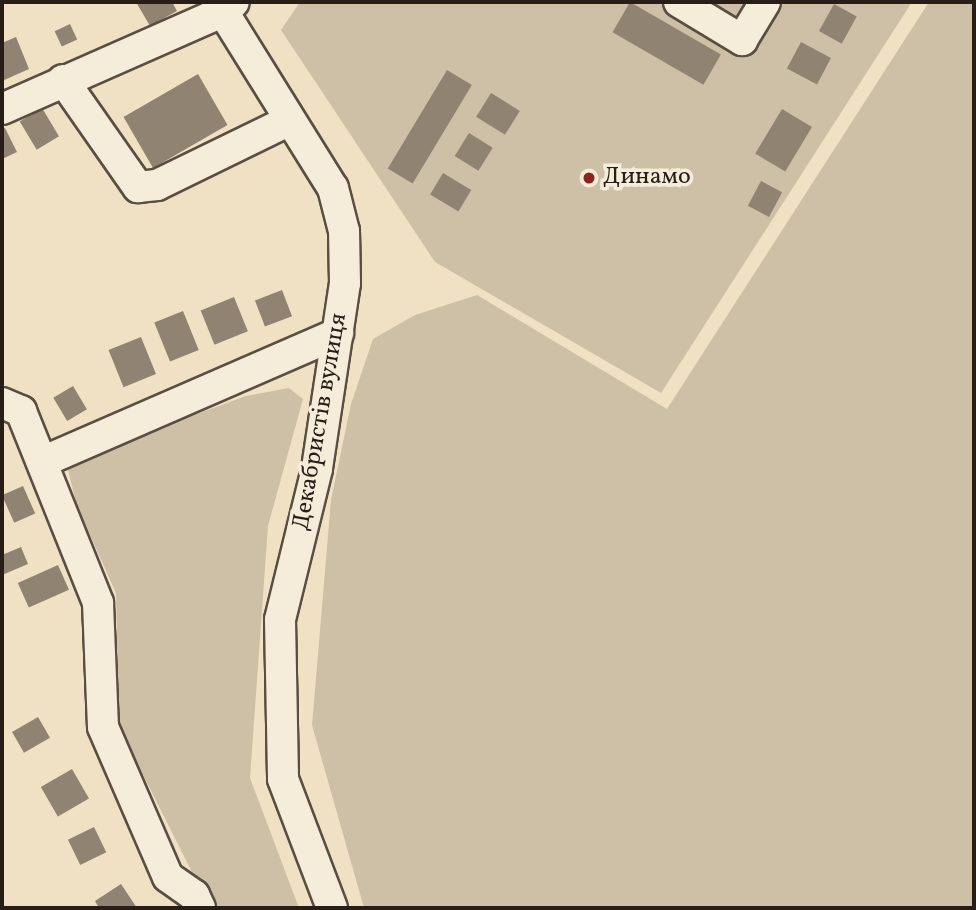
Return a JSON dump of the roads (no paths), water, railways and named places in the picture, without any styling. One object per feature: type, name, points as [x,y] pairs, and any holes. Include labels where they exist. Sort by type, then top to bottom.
[{"type":"street","points":[[680,2],[743,40],[765,2]]},
{"type":"street","points":[[2,109],[225,5]]},
{"type":"street","name":"Декабристів вулиця","points":[[225,5],[290,120],[333,188],[344,231],[345,283],[317,469],[280,620],[283,779],[332,908]]},
{"type":"street","points":[[63,80],[138,187],[157,185],[290,120]]},
{"type":"street","points":[[42,462],[338,333]]},
{"type":"street","points":[[2,403],[21,411],[98,603],[103,727],[168,877],[194,895],[200,908]]},
{"type":"place","name":"Динамо","points":[[589,178]]}]
